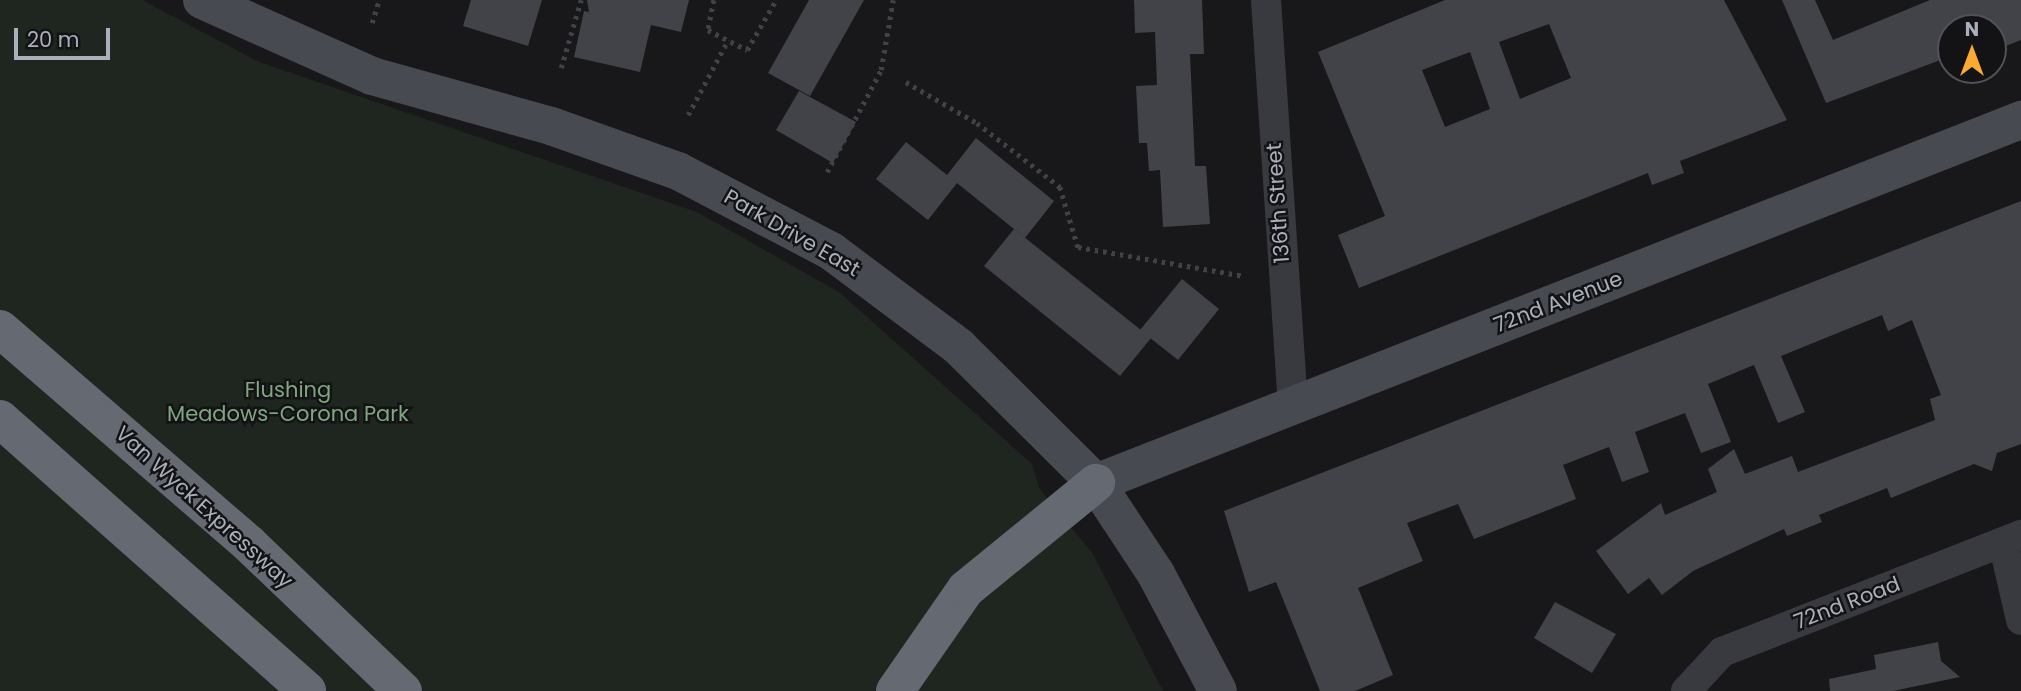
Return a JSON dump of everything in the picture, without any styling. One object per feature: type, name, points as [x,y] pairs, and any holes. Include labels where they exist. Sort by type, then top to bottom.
[{"type":"highway","name":"Van Wyck Expressway","points":[[0,328],[240,536],[403,691]]},
{"type":"highway","points":[[0,419],[307,691]]},
{"type":"highway","points":[[895,691],[966,589],[1096,483]]},
{"type":"street","name":"Park Drive East","points":[[202,0],[372,76],[551,126],[678,171],[766,214],[831,251],[948,338],[1096,483],[1156,575],[1218,691]]},
{"type":"street","name":"136th Street","points":[[1266,0],[1293,406]]},
{"type":"street","name":"72nd Avenue","points":[[1096,483],[2021,120]]},
{"type":"street","points":[[2012,539],[2021,620]]},
{"type":"street","name":"72nd Road","points":[[1686,691],[1721,652],[2012,539]]},
{"type":"path","points":[[372,23],[379,0]]},
{"type":"path","points":[[561,68],[581,0]]},
{"type":"path","points":[[714,0],[708,30],[747,50],[776,0]]},
{"type":"path","points":[[827,172],[881,70],[893,0]]},
{"type":"path","points":[[688,115],[727,40]]},
{"type":"path","points":[[906,82],[976,123],[1060,187],[1078,247],[1244,276]]},
{"type":"green space","name":"Flushing Meadows-Corona Park","points":[[0,0],[142,0],[259,62],[697,212],[839,292],[1032,464],[1039,488],[1093,554],[1163,691],[0,691]]},
{"type":"building","points":[[471,0],[542,0],[528,46],[463,26]]},
{"type":"building","points":[[587,0],[689,0],[681,32],[651,25],[640,72],[574,57],[584,11],[589,12]]},
{"type":"building","points":[[809,0],[864,0],[810,96],[768,73]]},
{"type":"building","points":[[1134,0],[1202,0],[1204,54],[1190,54],[1195,166],[1206,166],[1210,224],[1163,227],[1160,170],[1149,171],[1147,143],[1139,143],[1136,86],[1157,85],[1155,32],[1135,33]]},
{"type":"building","points":[[1445,0],[1724,0],[1787,120],[1680,161],[1684,173],[1652,185],[1648,173],[1359,288],[1338,235],[1385,216],[1318,52]],"holes":[[[1549,24],[1571,78],[1520,99],[1499,42]],[[1470,52],[1490,109],[1445,127],[1422,70]]]},
{"type":"building","points":[[1782,0],[1815,0],[1833,40],[1930,0],[2021,0],[2021,40],[2007,46],[2007,14],[1937,14],[1937,61],[1826,103]]},
{"type":"building","points":[[799,91],[856,122],[833,163],[776,130]]},
{"type":"building","points":[[976,138],[1054,201],[1025,238],[957,183],[928,220],[876,179],[906,142],[947,175]]},
{"type":"building","points":[[2021,201],[2021,444],[1997,453],[1992,471],[1974,464],[1891,498],[1887,488],[1819,515],[1822,522],[1787,536],[1784,529],[1693,571],[1662,595],[1649,578],[1628,594],[1596,551],[1661,503],[1665,515],[1717,492],[1708,469],[1734,449],[1745,474],[1792,456],[1798,472],[1935,420],[1930,399],[1941,395],[1912,320],[1888,331],[1882,315],[1781,356],[1805,412],[1778,423],[1754,365],[1708,384],[1731,442],[1701,453],[1685,413],[1635,432],[1649,472],[1622,482],[1609,447],[1563,465],[1576,499],[1474,539],[1458,504],[1407,523],[1423,561],[1358,588],[1393,675],[1355,691],[1320,691],[1276,582],[1249,592],[1224,511]]},
{"type":"building","points":[[1014,229],[1151,338],[1120,376],[984,266]]},
{"type":"building","points":[[1182,279],[1219,309],[1178,360],[1140,330]]},
{"type":"building","points":[[1555,602],[1616,634],[1592,673],[1534,638]]},
{"type":"building","points":[[1938,642],[1941,661],[1960,677],[1893,691],[1830,691],[1829,679],[1876,669],[1874,655]]}]
